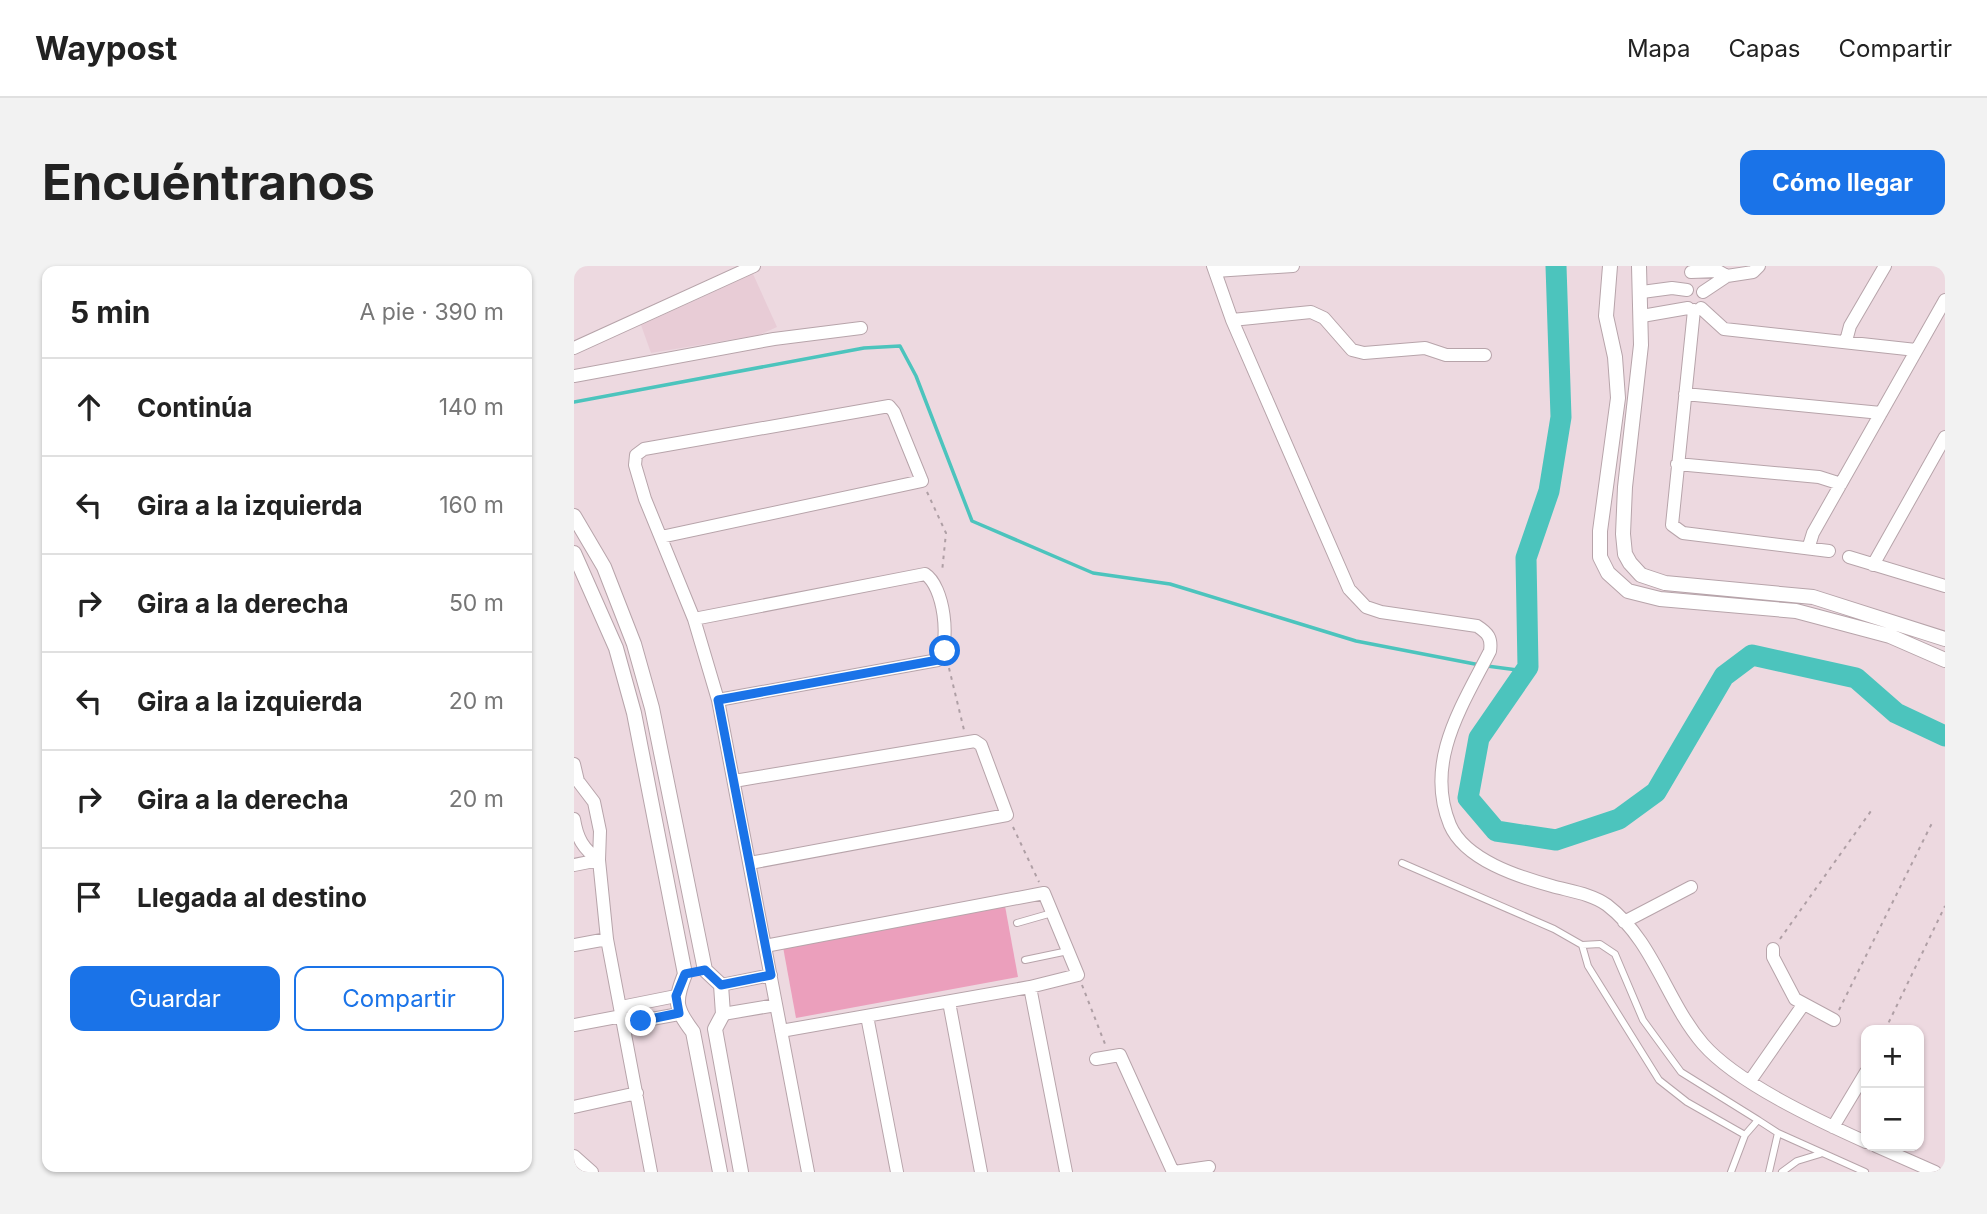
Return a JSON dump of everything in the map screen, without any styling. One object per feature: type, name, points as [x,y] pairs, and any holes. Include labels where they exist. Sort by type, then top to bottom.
[{"type":"street","points":[[574,348],[754,266]]},
{"type":"street","points":[[1293,266],[1214,269],[1232,320],[1349,589],[1358,601],[1381,612],[1477,626],[1487,632],[1491,642],[1490,651],[1450,729],[1441,762],[1443,801],[1451,828],[1468,849],[1487,859],[1531,880],[1592,897],[1624,922],[1640,939],[1702,1042],[1717,1058],[1750,1080],[1861,1140]]},
{"type":"street","points":[[1610,266],[1606,316],[1615,357],[1618,398],[1600,531],[1600,557],[1608,573],[1628,591],[1660,599],[1796,611],[1890,636],[1945,660]]},
{"type":"street","points":[[1639,266],[1642,316],[1637,404],[1625,487],[1623,534],[1625,554],[1641,575],[1665,583],[1813,597],[1899,622],[1945,639]]},
{"type":"street","points":[[1719,327],[1683,299],[1695,290],[1727,276],[1753,272],[1759,266]]},
{"type":"street","points":[[1846,341],[1850,326],[1885,266]]},
{"type":"street","points":[[1695,290],[1691,269],[1718,271],[1727,276]]},
{"type":"street","points":[[1642,292],[1672,288],[1695,290],[1705,299],[1694,309],[1642,316]]},
{"type":"street","points":[[1809,546],[1945,300]]},
{"type":"street","points":[[1694,309],[1671,517],[1677,531],[1809,546],[1829,551]]},
{"type":"street","points":[[1232,320],[1311,312],[1324,318],[1352,350],[1364,353],[1425,348],[1446,355],[1485,355]]},
{"type":"street","points":[[1692,329],[1719,327],[1916,350]]},
{"type":"street","points":[[574,376],[774,338],[861,328]]},
{"type":"street","points":[[1685,394],[1881,413]]},
{"type":"street","points":[[1618,398],[1637,404]]},
{"type":"street","points":[[661,537],[922,481],[894,412],[889,406],[644,449],[636,455],[635,465],[661,537],[694,619],[718,700],[808,1172]]},
{"type":"street","points":[[1873,565],[1945,437]]},
{"type":"street","points":[[1677,464],[1819,477],[1841,484]]},
{"type":"street","points":[[574,516],[604,567],[634,644],[652,708],[705,970],[721,985],[723,1014],[715,1029],[741,1172]]},
{"type":"street","points":[[574,553],[616,648],[634,713],[685,974],[676,996],[679,1013],[693,1032],[720,1172]]},
{"type":"street","points":[[1849,557],[1944,583]]},
{"type":"street","points":[[694,619],[925,574],[933,579],[939,594],[946,637],[945,651],[938,660],[718,700]]},
{"type":"street","points":[[1890,636],[1899,622]]},
{"type":"street","points":[[734,781],[975,741],[981,746],[1007,815],[750,863]]},
{"type":"street","points":[[574,764],[575,785],[594,802],[600,831],[599,860],[607,939],[651,1172]]},
{"type":"street","points":[[574,819],[577,836],[587,852],[599,860]]},
{"type":"street","points":[[574,865],[599,860]]},
{"type":"street","points":[[1624,922],[1691,887]]},
{"type":"street","points":[[765,946],[1044,893],[1078,975],[1030,987],[780,1031]]},
{"type":"street","points":[[574,945],[607,939]]},
{"type":"street","points":[[1773,949],[1773,957],[1795,999],[1834,1020]]},
{"type":"street","points":[[685,974],[705,970]]},
{"type":"street","points":[[721,985],[771,975]]},
{"type":"street","points":[[1030,987],[1066,1172]]},
{"type":"street","points":[[574,1025],[622,1015],[676,996]]},
{"type":"street","points":[[948,1002],[981,1172]]},
{"type":"street","points":[[723,1014],[776,1005]]},
{"type":"street","points":[[1750,1080],[1803,1005]]},
{"type":"street","points":[[622,1015],[679,1013]]},
{"type":"street","points":[[867,1016],[897,1172]]},
{"type":"street","points":[[693,1032],[715,1029]]},
{"type":"street","points":[[1096,1059],[1120,1055],[1174,1172],[1209,1167]]},
{"type":"street","points":[[1833,1127],[1861,1080]]},
{"type":"street","points":[[574,1107],[637,1093]]},
{"type":"street","points":[[1887,1151],[1935,1172]]},
{"type":"street","points":[[574,1156],[592,1172]]},
{"type":"lane","points":[[1402,863],[1554,929],[1582,945],[1600,944],[1615,954],[1643,1020],[1681,1072],[1778,1133],[1865,1172]]},
{"type":"lane","points":[[1017,923],[1052,913]]},
{"type":"lane","points":[[1582,945],[1588,966],[1659,1080],[1687,1101],[1745,1135]]},
{"type":"lane","points":[[1025,960],[1068,951]]},
{"type":"lane","points":[[1731,1172],[1745,1135],[1758,1120]]},
{"type":"lane","points":[[1769,1172],[1778,1133]]},
{"type":"lane","points":[[1782,1172],[1797,1161],[1820,1154]]},
{"type":"path","points":[[922,481],[946,533],[939,594]]},
{"type":"path","points":[[945,651],[967,741]]},
{"type":"path","points":[[1773,949],[1871,811]]},
{"type":"path","points":[[1007,815],[1044,893]]},
{"type":"path","points":[[1834,1020],[1932,822]]},
{"type":"path","points":[[1887,1025],[1945,906]]},
{"type":"path","points":[[1078,975],[1084,997],[1095,1015],[1102,1042],[1120,1055]]},
{"type":"shaded area","points":[[753,274],[777,327],[759,335],[651,353],[641,325]]},
{"type":"shaded area","points":[[1005,906],[1018,977],[796,1018],[783,947]]},
{"type":"waterway","points":[[1556,266],[1561,417],[1549,491],[1526,558],[1528,667],[1479,738],[1468,798],[1496,831],[1556,840],[1619,819],[1656,792],[1724,676],[1752,655],[1856,678],[1896,713],[1945,736]]},
{"type":"waterway","points":[[574,402],[864,348],[900,346],[916,376],[972,521],[1093,573],[1170,584],[1356,641],[1480,665]]},
{"type":"waterway","points":[[1487,666],[1525,671]]},
{"type":"route","points":[[641,1021],[679,1013],[676,996],[685,974],[705,970],[721,985],[771,975],[718,700],[938,660],[945,651]]}]
